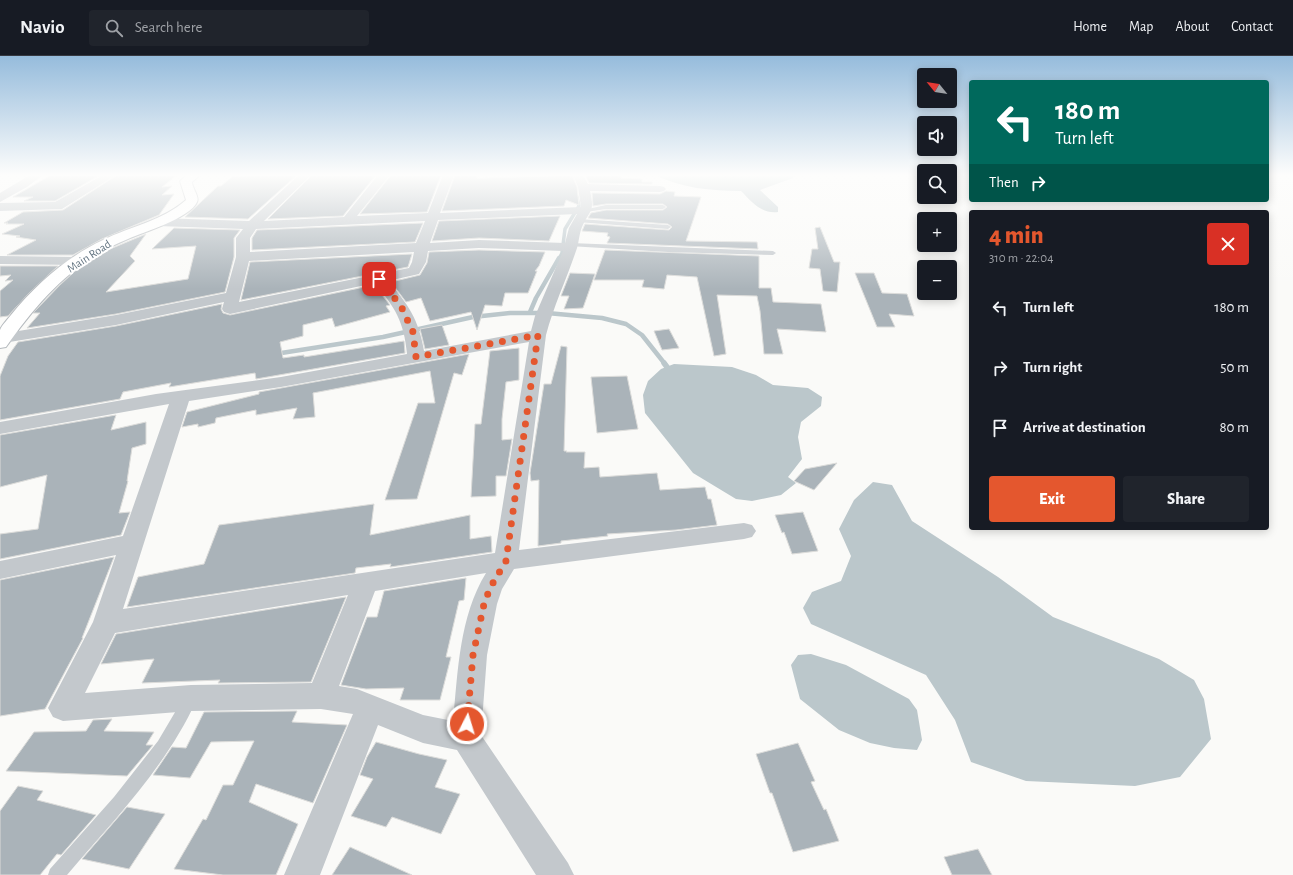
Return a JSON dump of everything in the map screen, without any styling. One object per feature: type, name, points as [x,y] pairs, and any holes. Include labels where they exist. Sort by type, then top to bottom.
[{"type":"main road","name":"Main Road","points":[[1,340],[17,318],[50,284],[77,261],[106,243],[177,213]]},
{"type":"street","points":[[264,213],[252,225],[243,238],[243,258],[230,309],[414,272],[419,262],[422,246],[433,216]]},
{"type":"street","points":[[348,220],[353,213]]},
{"type":"street","points":[[158,222],[252,225],[433,216],[567,213]]},
{"type":"street","points":[[556,875],[466,738],[473,655],[484,604],[490,588],[506,561],[542,320],[566,246],[575,228],[578,213]]},
{"type":"street","points":[[243,258],[422,246],[494,244],[566,246]]},
{"type":"street","points":[[0,260],[77,261]]},
{"type":"street","points":[[379,279],[401,306],[412,330],[416,357]]},
{"type":"street","points":[[1,340],[116,320],[233,296]]},
{"type":"street","points":[[0,428],[156,400],[281,382],[416,357],[542,320]]},
{"type":"street","points":[[181,397],[106,623],[63,708],[191,698],[321,696],[357,702],[423,729],[466,738]]},
{"type":"street","points":[[106,623],[506,561],[744,531]]},
{"type":"street","points":[[0,570],[133,543]]},
{"type":"street","points":[[321,696],[366,583]]},
{"type":"street","points":[[302,875],[370,708]]},
{"type":"lane","points":[[579,213],[668,227]]},
{"type":"lane","points":[[566,246],[773,253]]},
{"type":"lane","points":[[56,875],[120,802],[162,746],[191,698]]},
{"type":"shaded area","points":[[674,364],[732,367],[756,375],[773,385],[808,388],[822,397],[821,406],[801,422],[798,437],[802,459],[788,477],[796,483],[781,495],[752,501],[736,499],[693,473],[645,413],[643,395],[648,381],[661,369]]},
{"type":"shaded area","points":[[873,482],[892,485],[912,521],[998,577],[1053,617],[1159,659],[1194,680],[1204,699],[1211,739],[1180,777],[1135,786],[1026,781],[971,762],[955,720],[926,675],[811,624],[803,608],[812,592],[841,581],[851,556],[839,529],[854,500]]},
{"type":"shaded area","points":[[811,654],[846,665],[909,699],[917,710],[922,740],[917,750],[894,748],[870,743],[839,730],[800,699],[791,665],[798,655]]},
{"type":"building","points":[[21,213],[160,213],[102,239],[73,255],[7,255],[36,240],[2,234],[24,224],[4,223]]},
{"type":"building","points":[[189,213],[254,213],[248,219],[185,217]]},
{"type":"building","points":[[274,213],[345,213],[343,216],[268,219]]},
{"type":"building","points":[[591,213],[695,213],[686,241],[757,242],[758,249],[607,243],[610,237],[607,236],[608,233],[582,231],[585,224],[669,230],[672,227],[668,224],[588,218]]},
{"type":"building","points":[[560,216],[549,241],[479,238],[432,241],[439,221]]},
{"type":"building","points":[[423,223],[415,242],[252,250],[252,238],[257,230]]},
{"type":"building","points":[[820,227],[834,262],[840,262],[837,292],[823,291],[820,269],[809,268],[812,249],[818,249],[815,228]]},
{"type":"building","points":[[174,228],[240,230],[234,238],[234,257],[225,292],[116,314],[27,328],[40,313],[33,313],[75,271],[110,249],[146,234],[130,256],[135,261],[106,292],[188,279],[196,246],[152,249]]},
{"type":"building","points":[[479,250],[545,252],[539,266],[535,271],[537,271],[528,293],[505,293],[502,306],[485,305],[477,330],[471,312],[430,321],[421,298],[406,302],[391,282],[420,275],[427,263],[429,252]]},
{"type":"building","points":[[605,250],[759,256],[759,288],[771,288],[773,302],[821,304],[826,332],[777,329],[783,354],[764,354],[757,296],[717,295],[726,354],[714,356],[697,277],[667,275],[664,289],[642,287],[644,280],[594,280]]},
{"type":"building","points":[[412,254],[408,267],[241,300],[250,262]]},
{"type":"building","points":[[0,266],[58,266],[30,292],[8,316],[0,317],[0,291],[13,280],[5,281],[11,275],[0,276]]},
{"type":"building","points":[[570,273],[595,274],[583,308],[564,309],[569,296],[561,296]]},
{"type":"building","points":[[855,273],[874,273],[882,293],[907,294],[914,316],[889,314],[895,327],[877,327]]},
{"type":"building","points":[[374,285],[390,305],[386,306],[390,312],[335,327],[332,318],[303,325],[303,336],[280,342],[283,358],[304,355],[304,357],[404,341],[405,353],[256,379],[255,373],[169,387],[171,383],[123,392],[120,399],[0,420],[0,376],[8,356],[18,342],[116,326],[222,304],[221,309],[223,313],[230,315]]},
{"type":"building","points":[[442,325],[449,345],[425,349],[420,329]]},
{"type":"building","points":[[669,329],[679,348],[662,350],[654,331]]},
{"type":"building","points":[[561,346],[567,347],[564,451],[585,452],[584,468],[599,467],[600,477],[657,473],[660,490],[705,487],[708,499],[711,499],[717,525],[676,530],[607,534],[608,536],[561,541],[561,543],[538,546],[539,480],[531,481],[530,473],[544,384],[551,384]]},
{"type":"building","points":[[519,348],[519,380],[506,382],[502,419],[502,440],[512,439],[506,476],[496,476],[496,496],[471,497],[475,424],[481,424],[490,351]]},
{"type":"building","points":[[469,354],[462,375],[454,373],[417,499],[385,500],[418,403],[435,403],[430,371],[313,393],[315,417],[293,419],[297,408],[256,415],[256,410],[216,418],[215,423],[198,427],[198,424],[182,427],[187,412],[259,394],[259,392]]},
{"type":"building","points":[[627,376],[638,429],[597,433],[591,377]]},
{"type":"building","points":[[116,415],[111,430],[146,422],[146,444],[132,448],[128,481],[119,513],[130,512],[121,535],[0,559],[0,534],[38,529],[47,475],[0,487],[0,435]]},
{"type":"building","points":[[837,463],[814,490],[794,481],[805,469]]},
{"type":"building","points":[[374,504],[370,535],[470,515],[470,539],[491,536],[492,552],[390,567],[391,564],[356,568],[355,573],[127,607],[138,577],[204,564],[219,525]]},
{"type":"building","points":[[803,512],[818,551],[792,554],[784,532],[782,533],[775,515]]},
{"type":"building","points":[[114,557],[83,638],[45,709],[0,716],[0,580]]},
{"type":"building","points":[[466,578],[464,600],[459,601],[446,657],[451,657],[440,700],[400,700],[404,688],[366,689],[341,685],[367,617],[377,617],[384,591]]},
{"type":"building","points":[[346,597],[311,682],[218,683],[220,680],[142,683],[154,659],[101,664],[116,634]]},
{"type":"building","points":[[297,711],[292,722],[347,725],[313,803],[256,784],[249,802],[298,824],[276,875],[223,875],[174,869],[203,819],[206,820],[223,785],[233,785],[254,741],[211,742],[190,778],[153,775],[172,747],[186,748],[204,712]]},
{"type":"building","points":[[112,719],[104,731],[154,732],[146,745],[153,745],[127,776],[6,771],[34,732],[86,731],[93,720]]},
{"type":"building","points":[[376,742],[447,760],[435,787],[460,794],[441,834],[392,817],[386,827],[351,816],[373,779],[360,775],[367,757]]},
{"type":"building","points":[[798,743],[815,781],[811,782],[824,810],[826,809],[839,841],[793,852],[756,754]]},
{"type":"building","points":[[18,786],[43,791],[37,800],[96,815],[61,855],[57,854],[40,875],[0,875],[0,811]]},
{"type":"building","points":[[127,807],[165,814],[129,869],[82,859]]},
{"type":"building","points":[[350,847],[412,875],[332,875]]},
{"type":"building","points":[[978,849],[992,875],[952,875],[944,857]]},
{"type":"waterway","points":[[559,259],[562,253],[565,229],[575,213]]},
{"type":"waterway","points":[[530,312],[536,298],[559,258]]},
{"type":"waterway","points":[[275,354],[383,337],[473,317],[510,313],[547,313],[602,318],[626,324],[642,335],[665,364]]},
{"type":"waterway","points":[[664,363],[667,367]]},
{"type":"route","points":[[379,279],[401,306],[413,332],[416,357],[538,335],[506,561],[490,588],[484,604],[473,655],[467,724]]}]
